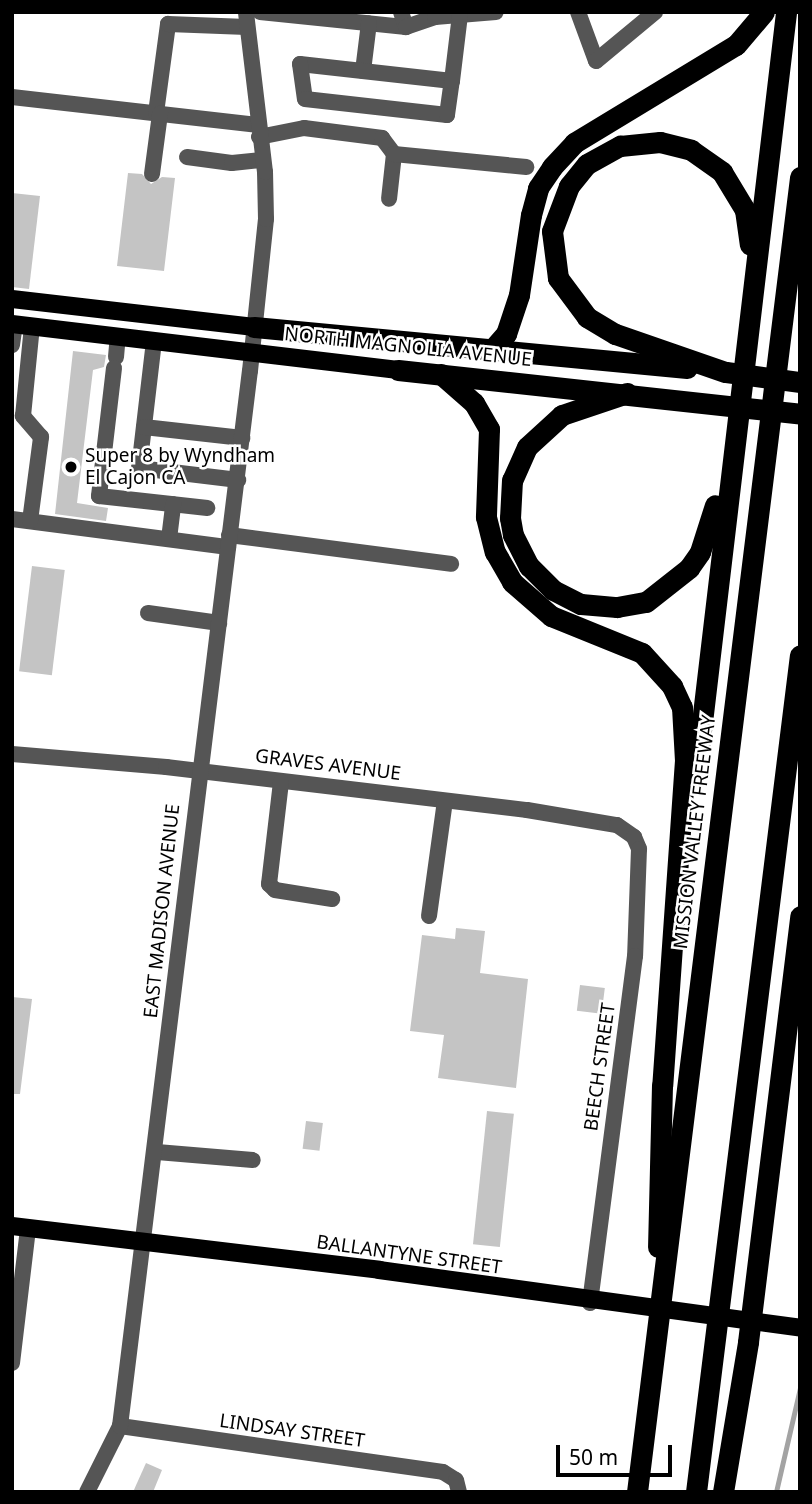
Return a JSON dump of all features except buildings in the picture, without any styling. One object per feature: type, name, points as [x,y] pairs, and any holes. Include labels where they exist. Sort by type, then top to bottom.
[{"type":"highway","points":[[491,351],[506,334],[519,295],[531,215],[538,188],[552,167],[574,143],[736,45],[764,12]]},
{"type":"highway","points":[[673,971],[732,440],[786,12]]},
{"type":"highway","points":[[725,372],[615,334],[587,317],[570,298],[558,278],[552,253],[557,209],[569,186],[587,164],[620,146],[674,144],[706,159],[722,172],[745,210],[750,297]]},
{"type":"highway","name":"MISSION VALLEY FREEWAY","points":[[637,1492],[800,177]]},
{"type":"highway","name":"NORTH MAGNOLIA AVENUE","points":[[254,327],[725,372],[800,382]]},
{"type":"highway","name":"NORTH MAGNOLIA AVENUE","points":[[398,370],[800,414]]},
{"type":"highway","points":[[441,374],[474,403],[489,429],[488,527],[495,552],[512,583],[551,615],[642,653],[672,686],[682,707],[686,732],[673,971],[657,1182],[661,1289]]},
{"type":"highway","points":[[627,393],[572,410],[544,428],[527,447],[512,480],[510,518],[520,552],[540,579],[567,598],[599,607],[624,606],[646,602],[676,582],[700,552],[732,440]]},
{"type":"highway","points":[[696,1492],[800,655]]},
{"type":"highway","points":[[723,1492],[748,1342],[800,916]]},
{"type":"highway","points":[[791,981],[800,944]]},
{"type":"main road","name":"NORTH MAGNOLIA AVENUE","points":[[12,299],[254,327]]},
{"type":"main road","name":"NORTH MAGNOLIA AVENUE","points":[[20,325],[398,370]]},
{"type":"main road","name":"BALLANTYNE STREET","points":[[20,1227],[379,1270],[590,1303],[800,1328]]},
{"type":"street","points":[[260,12],[369,23],[496,12]]},
{"type":"street","points":[[578,12],[596,61],[655,12]]},
{"type":"street","points":[[452,81],[300,64],[305,99],[447,115],[452,81],[460,15]]},
{"type":"street","points":[[152,174],[168,24],[246,20]]},
{"type":"street","name":"EAST MADISON AVENUE","points":[[87,1492],[120,1426],[157,1152],[199,770],[238,480],[252,352],[265,219],[262,160],[246,20]]},
{"type":"street","points":[[363,71],[369,23]]},
{"type":"street","points":[[12,97],[158,113],[257,131],[297,128],[376,136],[394,154],[526,167]]},
{"type":"street","points":[[389,199],[394,154]]},
{"type":"street","points":[[187,157],[232,163],[262,160]]},
{"type":"street","points":[[12,345],[20,325]]},
{"type":"street","points":[[20,325],[23,416],[41,437],[30,521]]},
{"type":"street","points":[[118,337],[99,496],[207,508]]},
{"type":"street","points":[[153,341],[139,468],[238,480]]},
{"type":"street","points":[[144,427],[242,438]]},
{"type":"street","points":[[169,539],[173,504]]},
{"type":"street","points":[[12,519],[169,539],[228,541],[452,564]]},
{"type":"street","points":[[148,613],[219,623]]},
{"type":"street","name":"GRAVES AVENUE","points":[[12,754],[199,770],[445,801],[617,825],[634,837]]},
{"type":"street","points":[[281,782],[269,884],[275,890],[332,899]]},
{"type":"street","points":[[429,916],[445,801]]},
{"type":"street","name":"BEECH STREET","points":[[590,1303],[635,956],[639,849],[634,837]]},
{"type":"street","points":[[157,1152],[253,1160]]},
{"type":"street","points":[[12,1363],[20,1227]]},
{"type":"street","name":"LINDSAY STREET","points":[[120,1426],[443,1472],[457,1486]]},
{"type":"waterway","points":[[776,1492],[800,1388]]},
{"type":"place","name":"Super 8 by Wyndham El Cajon CA","points":[[71,467]]}]
